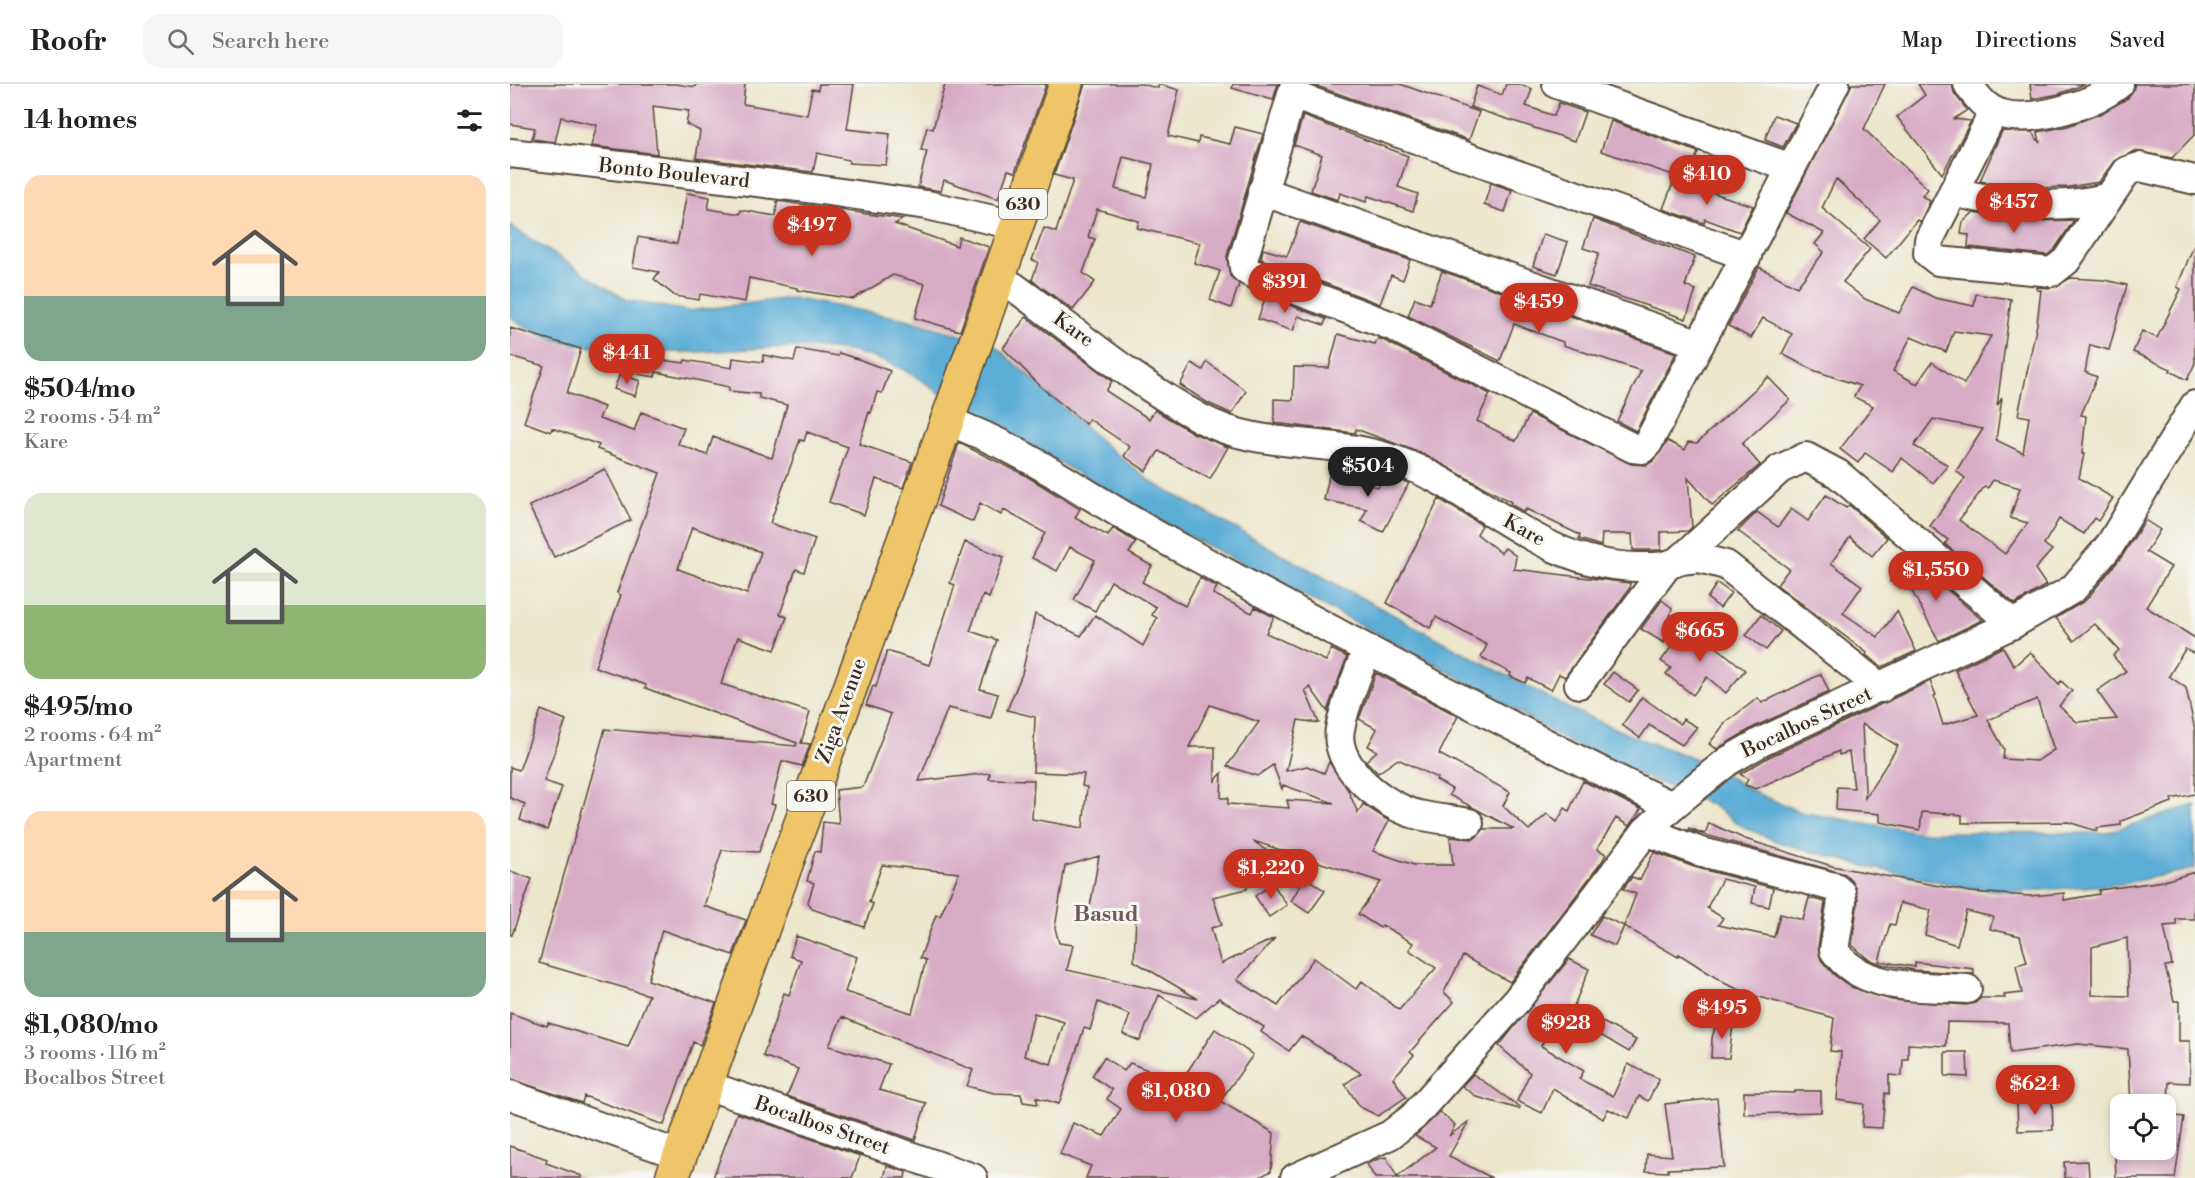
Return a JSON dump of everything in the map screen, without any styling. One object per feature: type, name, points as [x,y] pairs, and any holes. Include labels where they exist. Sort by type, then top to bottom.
[{"type":"main road","name":"630","points":[[948,417],[1066,84]]},
{"type":"main road","name":"Ziga Avenue","points":[[676,1167],[948,417]]},
{"type":"street","points":[[1557,84],[1791,168]]},
{"type":"street","points":[[1747,256],[1294,90],[1243,260],[1244,268],[1251,273],[1392,326],[1633,448],[1642,448],[1648,443],[1747,256],[1835,84]]},
{"type":"street","points":[[1968,84],[1977,98],[1994,111],[2011,116],[2062,110],[2087,104],[2120,84]]},
{"type":"street","points":[[1994,111],[1929,240],[1928,253],[1938,261],[2052,272],[2066,261],[2127,171],[2140,167],[2195,180]]},
{"type":"street","name":"Bonto Boulevard","points":[[510,153],[799,187],[927,205],[1015,225]]},
{"type":"street","points":[[1262,191],[1700,344]]},
{"type":"street","points":[[1953,192],[1992,201],[2034,205],[2086,203],[2109,197]]},
{"type":"street","name":"Kare","points":[[997,279],[1014,287],[1156,391],[1202,419],[1252,438],[1320,444],[1381,455],[1430,474],[1533,539],[1583,560],[1620,567],[1673,564],[1699,558],[1726,565],[1881,688]]},
{"type":"street","name":"Bocalbos Street","points":[[1295,1178],[1390,1135],[1413,1117],[1517,1000],[1646,831],[1675,803],[1728,761],[1761,742],[1881,688],[2013,624],[2073,589],[2110,545],[2195,405]]},
{"type":"street","points":[[948,417],[1030,458],[1167,541],[1568,756],[1675,803]]},
{"type":"street","points":[[1579,684],[1673,564],[1780,469],[1806,457],[1838,474],[2013,624]]},
{"type":"street","points":[[1367,649],[1340,729],[1340,749],[1352,768],[1371,788],[1398,806],[1417,815],[1469,823]]},
{"type":"street","points":[[1646,831],[1698,851],[1834,887],[1840,893],[1842,901],[1834,951],[1844,965],[1865,977],[1897,984],[1967,989]]},
{"type":"street","name":"Bocalbos Street","points":[[705,1085],[973,1178]]},
{"type":"street","points":[[510,1095],[676,1167]]},
{"type":"water","points":[[510,226],[626,300],[688,311],[791,298],[906,319],[994,345],[1104,444],[1153,483],[1352,593],[1568,708],[1632,736],[1704,762],[1754,792],[1800,812],[1918,832],[2105,833],[2195,805],[2195,869],[2121,884],[2017,892],[1969,888],[1864,866],[1778,842],[1742,826],[1710,804],[1618,766],[1567,741],[1432,662],[1164,523],[909,373],[880,360],[851,352],[821,348],[665,352],[603,348],[561,341],[534,331],[510,316]]},
{"type":"building","points":[[510,84],[676,84],[695,87],[696,84],[745,84],[743,104],[807,115],[812,89],[818,90],[819,84],[854,84],[847,129],[890,134],[886,165],[849,163],[849,160],[817,153],[813,172],[696,158],[700,131],[686,124],[689,111],[653,106],[657,154],[591,146],[597,125],[561,117],[555,142],[532,139],[535,128],[510,124]]},
{"type":"building","points":[[945,84],[1046,84],[1015,172],[1008,170],[998,199],[944,180],[941,191],[918,187],[927,151],[921,150],[927,127],[933,129]]},
{"type":"building","points":[[1085,84],[1141,84],[1158,88],[1159,84],[1179,90],[1168,136],[1198,143],[1199,137],[1230,144],[1235,127],[1263,134],[1227,256],[1230,276],[1239,284],[1231,308],[1210,300],[1220,271],[1194,263],[1200,243],[1137,228],[1139,221],[1097,209],[1088,237],[1095,239],[1083,273],[1095,282],[1073,310],[1032,280],[1038,262],[1032,260],[1044,228],[1056,232],[1073,180],[1054,175]],"holes":[[[1123,157],[1153,164],[1146,197],[1115,189]]]},
{"type":"building","points":[[1233,84],[1278,84],[1273,100],[1232,88]]},
{"type":"building","points":[[1311,84],[1400,84],[1479,112],[1469,140]]},
{"type":"building","points":[[1506,84],[1517,84],[1532,89],[1526,106],[1554,116],[1559,103],[1585,112],[1575,141],[1470,107],[1477,86],[1502,95]]},
{"type":"building","points":[[1852,84],[1885,84],[1864,129],[1928,189],[1922,196],[1930,201],[1920,222],[1917,220],[1886,258],[1864,239],[1880,220],[1836,179],[1822,208],[1870,249],[1843,282],[1865,299],[1899,313],[1913,287],[1935,298],[1974,306],[1976,294],[2011,299],[1997,406],[2002,398],[1996,440],[2023,453],[2029,417],[2018,415],[2037,324],[2041,290],[2037,290],[2037,287],[2051,288],[2071,278],[2104,280],[2127,285],[2109,350],[2090,345],[2085,372],[2097,377],[2081,415],[2086,416],[2082,454],[2084,454],[2079,478],[2113,498],[2098,521],[2094,518],[2084,534],[2059,519],[2044,544],[2052,550],[2035,569],[2046,585],[2015,604],[1945,544],[1948,540],[1930,526],[1965,478],[1956,471],[1983,429],[1933,419],[1914,446],[1948,465],[1933,483],[1902,458],[1893,472],[1865,453],[1858,463],[1840,449],[1873,406],[1854,397],[1860,386],[1813,370],[1782,354],[1792,334],[1763,318],[1751,338],[1728,326],[1759,267],[1797,287],[1824,252],[1815,244],[1824,233],[1786,213]],"holes":[[[1954,331],[1991,336],[1964,384],[1932,362],[1917,384],[1893,371],[1911,337],[1946,352]],[[1993,480],[2020,488],[2010,518],[2028,523],[2005,554],[1959,520],[1985,486],[1988,488]]]},
{"type":"building","points":[[1918,84],[1952,84],[1954,93],[1967,110],[1954,119],[1971,121],[1942,174],[1897,117],[1925,95]]},
{"type":"building","points":[[2030,84],[2085,84],[2059,94],[2032,99]]},
{"type":"building","points":[[2135,84],[2195,84],[2195,134],[2172,158],[2135,151],[2114,161],[2099,182],[2069,187],[2032,188],[1980,181],[2002,131],[2032,132],[2040,143],[2038,132],[2068,126],[2102,113],[2128,98]]},
{"type":"building","points":[[1774,115],[1796,123],[1783,147],[1765,140]]},
{"type":"building","points":[[1303,116],[1408,156],[1398,187],[1418,194],[1413,211],[1368,196],[1366,202],[1340,193],[1338,200],[1311,191],[1322,155],[1294,145]]},
{"type":"building","points":[[1611,121],[1698,152],[1688,180],[1601,151]]},
{"type":"building","points":[[1674,180],[1753,206],[1740,232],[1705,219],[1704,223],[1663,209]]},
{"type":"building","points":[[1491,183],[1512,190],[1505,212],[1484,205]]},
{"type":"building","points":[[687,193],[710,197],[708,209],[740,214],[741,210],[776,216],[777,201],[903,219],[895,224],[957,246],[959,237],[989,247],[960,331],[915,318],[925,284],[893,275],[853,299],[797,290],[797,288],[749,278],[745,302],[700,294],[699,300],[675,296],[654,279],[659,272],[633,267],[638,237],[677,244]]},
{"type":"building","points":[[1973,213],[2030,221],[2074,220],[2054,250],[2047,255],[1968,247],[1969,235],[1961,234],[1963,222]]},
{"type":"building","points":[[1593,219],[1695,257],[1685,286],[1696,290],[1686,319],[1588,286],[1599,253],[1583,248]]},
{"type":"building","points":[[1300,222],[1410,260],[1403,280],[1391,275],[1380,304],[1261,259],[1263,249],[1287,256]]},
{"type":"building","points":[[1543,234],[1568,242],[1557,274],[1533,266]]},
{"type":"building","points":[[2195,243],[2195,363],[2187,380],[2170,371],[2171,369],[2133,352],[2142,331],[2157,338],[2181,289],[2177,287]]},
{"type":"building","points":[[1442,271],[1676,353],[1636,431],[1617,421],[1641,371],[1563,345],[1563,342],[1514,324],[1500,361],[1408,316],[1415,298],[1430,304]]},
{"type":"building","points":[[1266,296],[1326,319],[1324,325],[1298,316],[1293,331],[1258,319]]},
{"type":"building","points":[[1026,317],[1112,381],[1106,391],[1149,419],[1155,410],[1193,433],[1228,447],[1210,479],[1159,451],[1146,471],[1124,456],[1130,447],[1089,419],[1086,424],[1042,388],[1003,348]]},
{"type":"building","points":[[510,328],[581,349],[567,393],[604,407],[599,419],[634,431],[641,412],[684,428],[678,444],[707,455],[713,437],[772,458],[787,405],[759,398],[759,394],[729,391],[729,387],[692,379],[656,372],[655,377],[630,373],[633,356],[684,363],[685,360],[732,368],[733,358],[763,362],[763,355],[794,361],[797,349],[838,356],[839,353],[890,371],[882,393],[877,392],[859,444],[912,462],[903,488],[876,479],[864,515],[829,502],[848,447],[807,432],[804,441],[800,440],[770,523],[815,539],[804,572],[796,569],[780,614],[787,617],[775,650],[738,637],[721,684],[810,712],[801,743],[810,744],[802,766],[782,761],[771,804],[775,805],[759,852],[722,850],[704,906],[746,920],[733,955],[662,930],[648,980],[716,1003],[700,1045],[693,1042],[664,1125],[584,1096],[582,1103],[510,1079],[510,1013],[547,1026],[548,1023],[628,1047],[649,995],[539,963],[605,729],[796,746],[797,743],[645,688],[646,685],[595,667],[621,595],[617,593],[660,473],[597,449],[599,445],[552,428],[551,432],[524,422],[544,366],[510,356]],"holes":[[[692,527],[761,552],[747,594],[678,569]]]},
{"type":"building","points":[[1338,334],[1375,344],[1378,338],[1490,394],[1477,421],[1516,441],[1530,414],[1631,464],[1647,465],[1653,461],[1668,441],[1685,450],[1688,442],[1697,443],[1768,377],[1790,400],[1742,444],[1760,465],[1712,505],[1688,478],[1692,527],[1688,531],[1661,532],[1661,550],[1633,550],[1632,534],[1602,534],[1601,546],[1579,539],[1580,535],[1526,509],[1524,512],[1510,504],[1511,502],[1421,453],[1356,429],[1355,433],[1274,423],[1274,399],[1293,400],[1294,367],[1329,368]]},
{"type":"building","points":[[1207,362],[1246,391],[1232,414],[1208,403],[1180,385],[1192,363],[1203,370]]},
{"type":"building","points":[[620,374],[640,381],[635,396],[614,389]]},
{"type":"building","points":[[959,443],[1025,475],[1080,509],[1075,518],[1108,536],[1113,528],[1136,542],[1129,553],[1152,566],[1142,582],[1185,606],[1200,578],[1217,587],[1213,594],[1252,613],[1255,607],[1274,617],[1266,633],[1326,661],[1331,649],[1347,657],[1327,711],[1310,687],[1305,690],[1319,723],[1298,720],[1286,771],[1307,766],[1324,773],[1329,762],[1348,790],[1358,813],[1363,804],[1389,821],[1373,851],[1414,865],[1453,865],[1450,837],[1474,839],[1484,829],[1514,829],[1449,795],[1452,789],[1436,780],[1437,778],[1398,759],[1378,773],[1366,761],[1377,751],[1368,746],[1377,729],[1359,719],[1376,673],[1458,716],[1439,754],[1510,792],[1503,806],[1529,830],[1547,814],[1557,822],[1565,808],[1569,811],[1583,781],[1641,809],[1629,826],[1616,818],[1597,849],[1606,854],[1601,863],[1510,982],[1463,956],[1444,992],[1454,1002],[1410,1052],[1414,1055],[1393,1078],[1406,1097],[1378,1116],[1360,1107],[1345,1084],[1361,1073],[1301,1036],[1289,1051],[1261,1032],[1264,1027],[1219,998],[1196,1018],[1159,995],[1140,1041],[1123,1034],[1130,1015],[1098,1002],[1090,1030],[1084,1028],[1059,1104],[1036,1097],[1038,1104],[1023,1102],[1021,1094],[994,1093],[967,1086],[973,1070],[842,1017],[829,1046],[889,1064],[879,1090],[926,1103],[915,1140],[787,1096],[798,1069],[763,1056],[784,993],[789,995],[801,960],[790,956],[796,936],[857,957],[845,992],[912,1013],[926,960],[920,958],[936,915],[940,916],[959,873],[882,865],[869,902],[873,904],[864,927],[812,909],[808,902],[814,883],[807,881],[815,851],[820,852],[823,822],[839,824],[836,790],[863,787],[891,714],[866,705],[873,686],[876,687],[887,651],[929,665],[955,585],[950,583],[965,542],[1004,557],[989,598],[983,595],[970,631],[997,640],[980,689],[998,694],[991,718],[948,708],[919,781],[990,773],[989,779],[1034,780],[1032,819],[1083,828],[1087,787],[1082,786],[1084,774],[1033,772],[1035,717],[1007,710],[1022,674],[1035,614],[1081,636],[1095,615],[1143,646],[1157,618],[1152,615],[1156,607],[1111,581],[1095,611],[1074,600],[1095,560],[1070,547],[1057,571],[1032,558],[1045,533],[1004,510],[1001,515],[980,503],[973,522],[938,506]],"holes":[[[1210,705],[1259,722],[1227,766],[1257,776],[1273,765],[1282,789],[1283,785],[1334,803],[1287,800],[1289,808],[1228,804],[1228,798],[1221,798],[1222,773],[1215,781],[1215,747],[1189,747]],[[1253,841],[1381,882],[1358,914],[1380,928],[1382,925],[1413,943],[1409,950],[1436,968],[1399,1010],[1362,981],[1356,989],[1314,958],[1278,1006],[1237,980],[1275,938],[1221,964],[1211,928],[1222,925],[1213,897],[1247,889],[1253,855],[1278,859]],[[1099,856],[1088,918],[1101,921],[1136,915],[1134,961],[1198,999],[1067,970],[1073,945],[1059,943],[1055,928],[1065,866]],[[1034,1013],[1064,1022],[1051,1064],[1024,1056]]]},
{"type":"building","points":[[605,469],[631,520],[554,557],[529,506]]},
{"type":"building","points":[[1385,475],[1409,483],[1383,532],[1361,521],[1367,509],[1324,500],[1329,476],[1378,487]]},
{"type":"building","points":[[1826,495],[1846,508],[1849,505],[1887,538],[1872,556],[1850,537],[1831,563],[1862,586],[1843,613],[1878,637],[1897,611],[1916,651],[1882,667],[1866,655],[1867,653],[1777,585],[1789,569],[1738,531],[1757,512],[1778,527],[1791,509],[1808,521]]},
{"type":"building","points":[[1439,499],[1482,525],[1477,534],[1501,553],[1505,548],[1516,556],[1514,569],[1630,583],[1629,589],[1565,677],[1559,674],[1551,690],[1528,678],[1525,683],[1510,676],[1511,673],[1481,657],[1487,645],[1436,617],[1430,628],[1387,603]]},
{"type":"building","points":[[2145,520],[2160,530],[2146,552],[2171,567],[2146,607],[2195,638],[2195,654],[2185,649],[2169,676],[2186,688],[2195,730],[2195,794],[2171,799],[2172,802],[2121,821],[2121,825],[2097,828],[2097,831],[2068,822],[1962,823],[1962,815],[1922,812],[1920,830],[1880,822],[1880,814],[1836,810],[1837,787],[1854,788],[1849,752],[1839,755],[1839,751],[1756,789],[1745,785],[1748,779],[1740,774],[1769,757],[1930,681],[1943,725],[1978,715],[1955,670],[2003,647],[2014,666],[2030,652],[2059,684],[2061,681],[2072,691],[2059,706],[2077,722],[2117,719],[2097,691],[2126,671],[2113,656],[2119,650],[2095,624],[2074,641],[2056,618],[2086,600],[2123,555]],"holes":[[[2037,699],[2054,750],[2037,761],[2003,759],[2004,749],[1988,720]],[[1862,724],[1898,746],[1865,798],[1865,789]]]},
{"type":"building","points":[[1905,560],[1943,586],[1982,620],[1939,641],[1909,586],[1903,589],[1890,581]]},
{"type":"building","points":[[1717,583],[1731,593],[1720,608],[1707,598]]},
{"type":"building","points":[[1662,600],[1672,608],[1664,643],[1641,629]]},
{"type":"building","points":[[1761,615],[1781,631],[1766,650],[1746,635]]},
{"type":"building","points":[[1688,624],[1745,670],[1726,693],[1707,677],[1693,695],[1666,674],[1671,668],[1661,661]]},
{"type":"building","points":[[1613,672],[1638,690],[1629,702],[1604,684]]},
{"type":"building","points":[[1821,674],[1829,692],[1754,727],[1717,749],[1709,744],[1726,722],[1758,698],[1762,703]]},
{"type":"building","points":[[1642,697],[1680,724],[1683,719],[1697,727],[1682,745],[1649,725],[1640,738],[1622,725]]},
{"type":"building","points":[[541,710],[566,720],[544,781],[562,787],[547,830],[520,820],[525,804],[510,798],[510,767],[519,770]]},
{"type":"building","points":[[1709,823],[1745,839],[1832,866],[1971,892],[2030,896],[2064,893],[2064,900],[2099,894],[2099,890],[2164,881],[2195,872],[2194,919],[2176,919],[2176,925],[2164,926],[2172,965],[2165,966],[2174,1001],[2179,1001],[2179,1041],[2190,1041],[2190,1083],[2169,1082],[2168,1094],[2130,1094],[2128,1049],[2078,1044],[2010,1053],[2008,1023],[1947,1022],[1946,1046],[1908,1044],[1908,1059],[1903,1059],[1902,1076],[1889,1075],[1889,1094],[1885,1093],[1882,1128],[1862,1127],[1864,1104],[1837,1100],[1841,1052],[1830,1051],[1834,1018],[1752,995],[1726,984],[1679,954],[1678,957],[1624,926],[1636,894],[1623,889],[1632,877],[1640,880],[1654,852],[1694,867],[1773,888],[1769,907],[1752,903],[1755,887],[1722,879],[1707,908],[1723,918],[1718,925],[1774,937],[1780,914],[1803,920],[1809,898],[1825,902],[1818,947],[1821,960],[1834,975],[1851,987],[1892,1000],[1966,1005],[1975,1003],[1981,998],[2005,998],[2004,995],[2022,993],[2016,965],[2027,962],[2020,936],[1990,929],[1993,917],[1966,911],[1957,945],[1925,935],[1931,910],[1900,903],[1895,925],[1890,924],[1879,961],[1915,967],[1915,962],[1974,969],[1974,974],[1914,970],[1882,964],[1868,959],[1852,945],[1858,899],[1852,881],[1845,874],[1688,830],[1689,828],[1705,834]],"holes":[[[2127,938],[2129,996],[2092,995],[2092,947]]]},
{"type":"building","points":[[510,871],[532,879],[512,935],[510,935]]},
{"type":"building","points":[[1305,877],[1325,891],[1309,913],[1291,901]]},
{"type":"building","points":[[1273,884],[1287,905],[1269,917],[1255,896]]},
{"type":"building","points":[[1602,916],[1624,926],[1615,946],[1590,935]]},
{"type":"building","points":[[1569,959],[1589,969],[1569,1018],[1559,1013],[1541,1046],[1584,1071],[1579,1079],[1613,1096],[1628,1064],[1659,1079],[1648,1101],[1639,1096],[1629,1118],[1608,1109],[1603,1119],[1553,1088],[1542,1113],[1517,1101],[1530,1073],[1499,1046]]},
{"type":"building","points":[[1580,1010],[1636,1040],[1629,1052],[1575,1020]]},
{"type":"building","points":[[1717,1020],[1733,1024],[1729,1058],[1711,1058],[1712,1038]]},
{"type":"building","points":[[1215,1029],[1253,1055],[1220,1101],[1274,1133],[1271,1171],[1258,1178],[1086,1178],[1091,1166],[1060,1154],[1073,1123],[1104,1136],[1121,1109],[1107,1099],[1112,1090],[1092,1076],[1104,1057],[1124,1071],[1130,1063],[1180,1083]]},
{"type":"building","points":[[1945,1052],[1967,1052],[1968,1077],[1945,1076]]},
{"type":"building","points":[[1473,1074],[1520,1107],[1519,1109],[1477,1097],[1462,1086]]},
{"type":"building","points":[[1795,1091],[1821,1091],[1821,1112],[1744,1114],[1744,1092],[1795,1093]]},
{"type":"building","points":[[1717,1098],[1724,1167],[1668,1169],[1668,1172],[1646,1171],[1647,1154],[1672,1156],[1665,1104]]},
{"type":"building","points":[[2052,1101],[2053,1130],[2018,1131],[2017,1102]]},
{"type":"building","points":[[1440,1112],[1455,1125],[1449,1136],[1469,1121],[1449,1156],[1492,1178],[1375,1178],[1367,1164],[1386,1157],[1397,1177],[1436,1147],[1415,1136]]},
{"type":"building","points":[[737,1113],[860,1156],[852,1178],[713,1178]]},
{"type":"building","points":[[2176,1116],[2184,1117],[2175,1178],[2116,1178],[2115,1160],[2176,1160]]},
{"type":"building","points":[[510,1146],[547,1159],[546,1163],[582,1176],[581,1178],[510,1178]]},
{"type":"building","points":[[2088,1161],[2089,1178],[2065,1178],[2064,1162]]},
{"type":"building","points":[[887,1166],[906,1172],[905,1178],[884,1178]]},
{"type":"district","name":"Basud","points":[[1106,914]]}]
